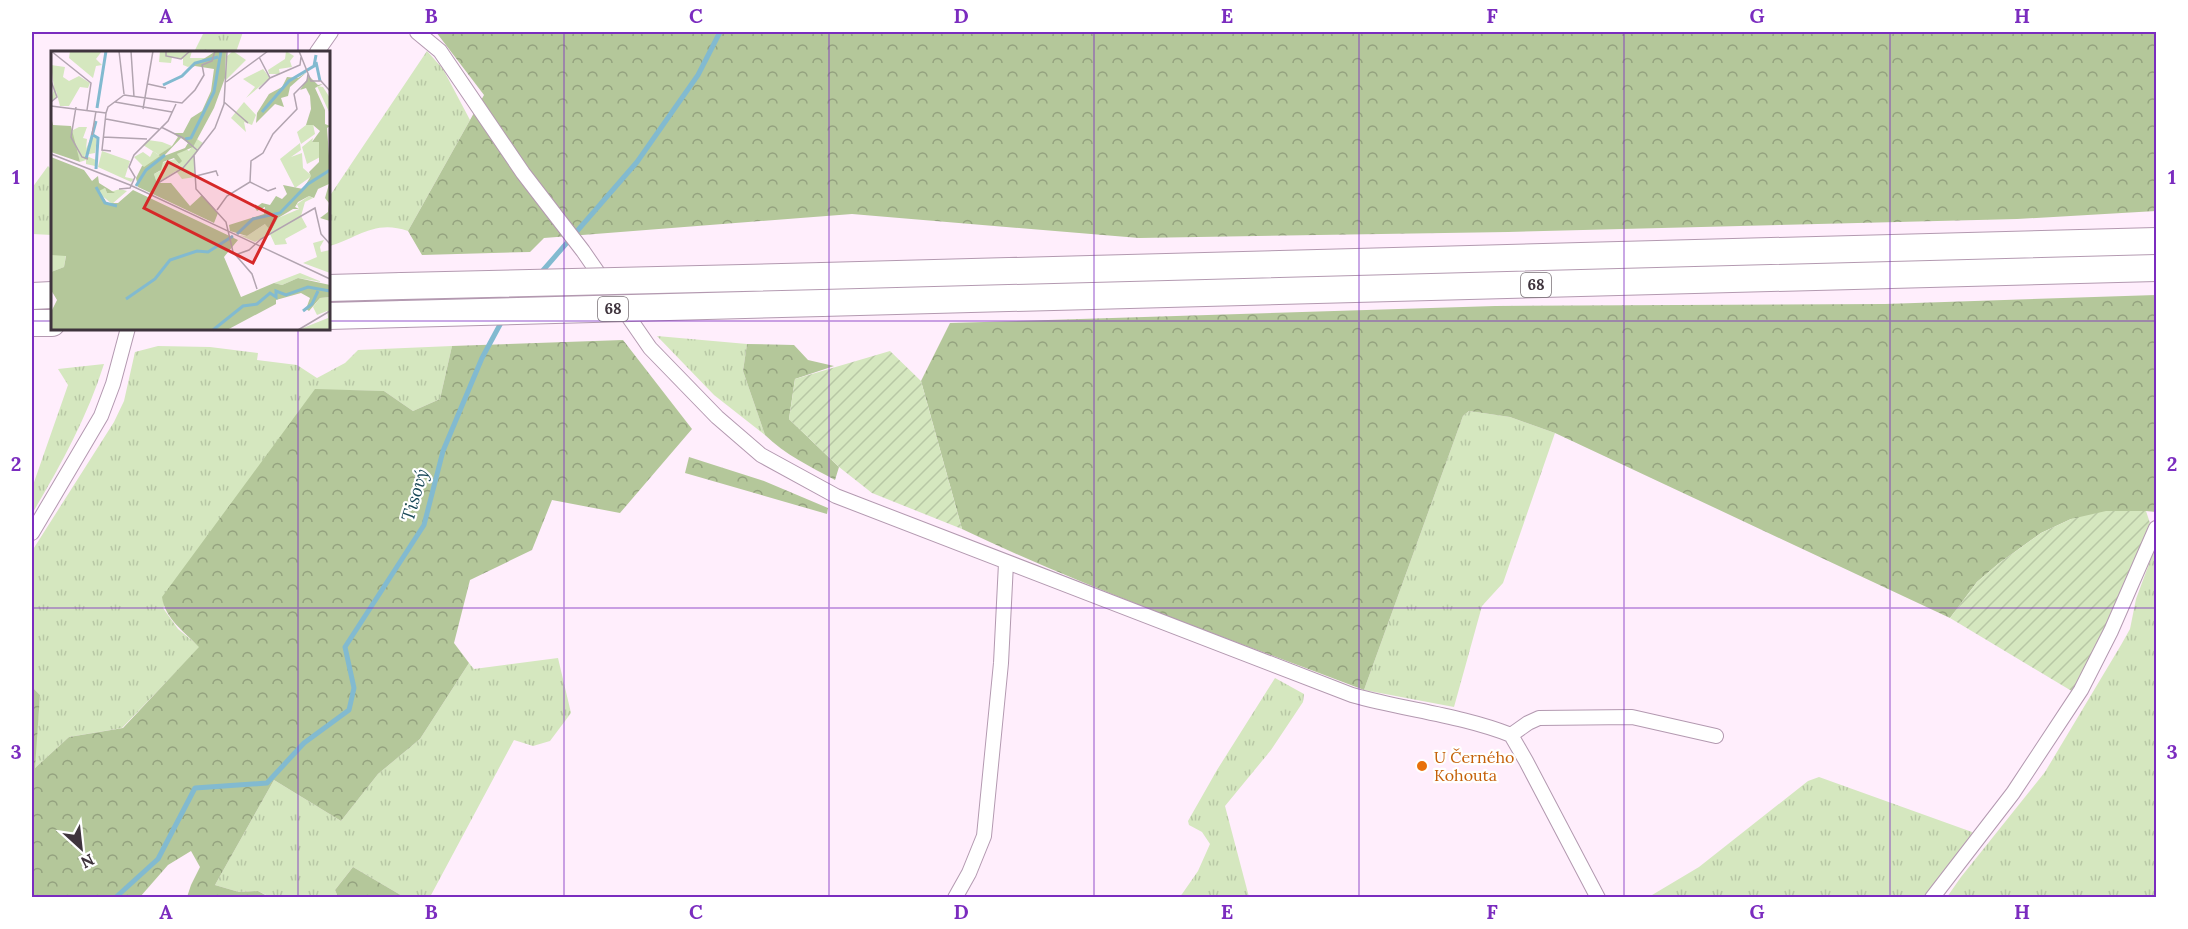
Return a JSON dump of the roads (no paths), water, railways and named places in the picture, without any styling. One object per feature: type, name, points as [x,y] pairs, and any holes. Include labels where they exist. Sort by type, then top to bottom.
[{"type":"highway","name":"68","points":[[330,288],[1741,253],[2157,240]]},
{"type":"highway","name":"68","points":[[330,316],[2157,268]]},
{"type":"highway","points":[[32,296],[51,296]]},
{"type":"highway","points":[[32,323],[51,323]]},
{"type":"street","points":[[318,51],[331,32]]},
{"type":"street","points":[[417,32],[440,51],[523,173],[583,251],[650,348],[717,417],[761,455],[836,496],[1352,695],[1458,719],[1511,735],[1598,897]]},
{"type":"street","points":[[32,533],[101,416],[113,384],[127,330]]},
{"type":"street","points":[[1932,897],[2013,793],[2081,690],[2111,631],[2157,528]]},
{"type":"street","points":[[955,897],[969,873],[984,836],[1001,663],[1006,562]]},
{"type":"street","points":[[1511,735],[1539,718],[1632,717],[1716,736]]},
{"type":"waterway","name":"Tisový","points":[[539,275],[637,162],[698,75],[720,32]]},
{"type":"waterway","name":"Tisový","points":[[115,898],[158,859],[195,788],[267,783],[304,743],[349,710],[354,688],[345,647],[424,525],[443,451],[482,358],[503,319]]},
{"type":"place","name":"U Černého Kohouta","points":[[1422,766]]}]
